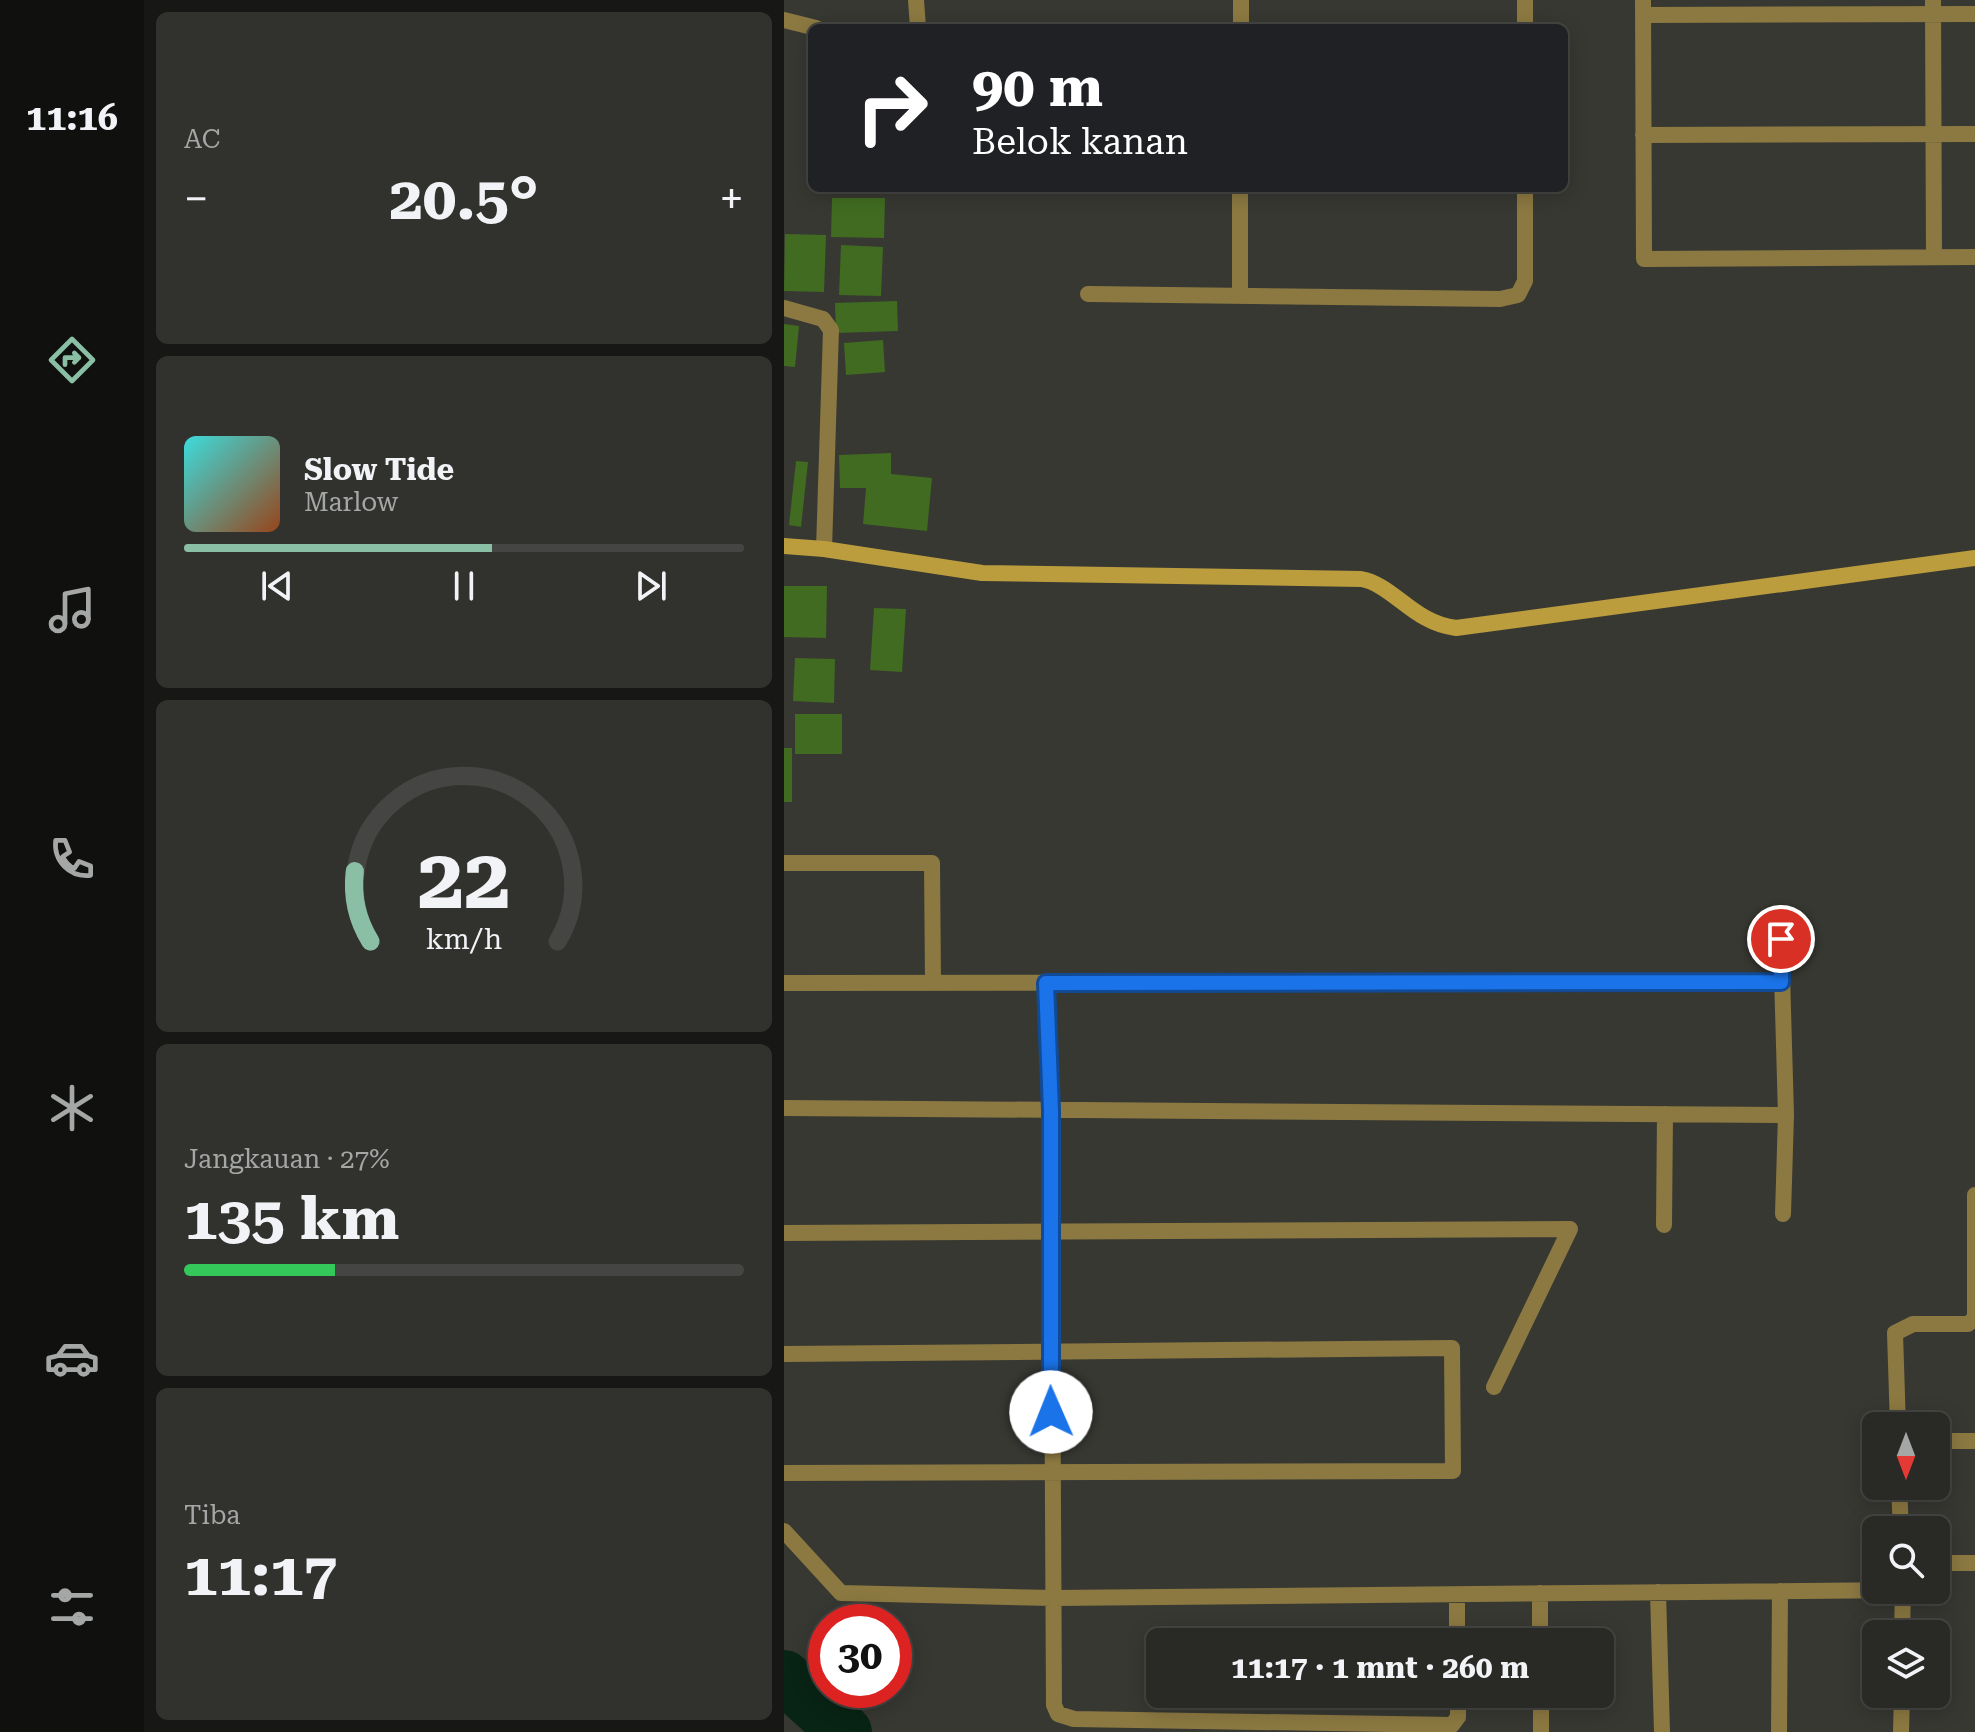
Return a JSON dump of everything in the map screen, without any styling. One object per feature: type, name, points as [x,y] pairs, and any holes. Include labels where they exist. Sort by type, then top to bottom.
[{"type":"street","points":[[916,0],[918,24]]},
{"type":"street","points":[[1241,0],[1241,24]]},
{"type":"street","points":[[1525,0],[1525,24]]},
{"type":"street","points":[[1933,7],[1934,257]]},
{"type":"street","points":[[1975,14],[1933,7],[1643,8],[1644,259],[1975,257]]},
{"type":"street","points":[[784,20],[808,26]]},
{"type":"street","points":[[1643,135],[1975,134]]},
{"type":"street","points":[[1240,192],[1240,296]]},
{"type":"street","points":[[1088,294],[1500,299],[1518,295],[1525,281],[1525,192]]},
{"type":"street","points":[[784,308],[823,319],[831,330],[824,549]]},
{"type":"street","points":[[784,546],[824,549],[982,573],[1361,579],[1377,585],[1421,618],[1438,626],[1456,628],[1975,558]]},
{"type":"street","points":[[784,863],[932,863],[933,983]]},
{"type":"street","points":[[1781,939],[1786,1115],[1783,1214]]},
{"type":"street","points":[[784,983],[1781,982]]},
{"type":"street","points":[[1046,983],[1051,1110],[1049,1232],[1054,1705],[1062,1718],[1452,1725],[1458,1717],[1458,1708]]},
{"type":"street","points":[[784,1108],[1786,1115]]},
{"type":"street","points":[[1664,1225],[1665,1114]]},
{"type":"street","points":[[1898,1412],[1895,1333],[1913,1324],[1968,1324],[1975,1318],[1975,1199]]},
{"type":"street","points":[[784,1233],[1570,1229],[1494,1387]]},
{"type":"street","points":[[784,1354],[1452,1348],[1453,1471],[784,1473]]},
{"type":"street","points":[[1950,1441],[1975,1441]]},
{"type":"street","points":[[784,1531],[841,1593],[1053,1598],[1862,1590]]},
{"type":"street","points":[[1950,1563],[1975,1563]]},
{"type":"street","points":[[1779,1732],[1780,1591]]},
{"type":"street","points":[[1658,1592],[1662,1732]]},
{"type":"street","points":[[1540,1593],[1540,1628]]},
{"type":"street","points":[[1457,1595],[1457,1628]]},
{"type":"street","points":[[1541,1708],[1541,1732]]},
{"type":"street","points":[[1901,1732],[1902,1708]]},
{"type":"building","points":[[832,198],[885,198],[884,238],[831,237]]},
{"type":"building","points":[[785,234],[826,235],[824,292],[784,291]]},
{"type":"building","points":[[841,245],[883,247],[881,296],[839,295]]},
{"type":"building","points":[[897,301],[898,331],[836,333],[835,303]]},
{"type":"building","points":[[784,324],[799,326],[795,367],[784,366]]},
{"type":"building","points":[[883,340],[885,372],[846,375],[844,343]]},
{"type":"building","points":[[891,453],[891,474],[932,478],[927,531],[863,524],[866,488],[840,488],[839,455]]},
{"type":"building","points":[[796,461],[808,462],[801,527],[789,525]]},
{"type":"building","points":[[784,586],[827,586],[826,638],[784,637]]},
{"type":"building","points":[[874,608],[906,609],[902,672],[870,670]]},
{"type":"building","points":[[795,658],[835,659],[834,703],[793,701]]},
{"type":"building","points":[[795,714],[842,714],[842,754],[795,754]]},
{"type":"building","points":[[784,748],[792,748],[792,802],[784,802]]},
{"type":"waterway","points":[[784,1677],[845,1732]]},
{"type":"route","points":[[1051,1412],[1051,1110],[1046,983],[1781,982],[1781,939]]}]
